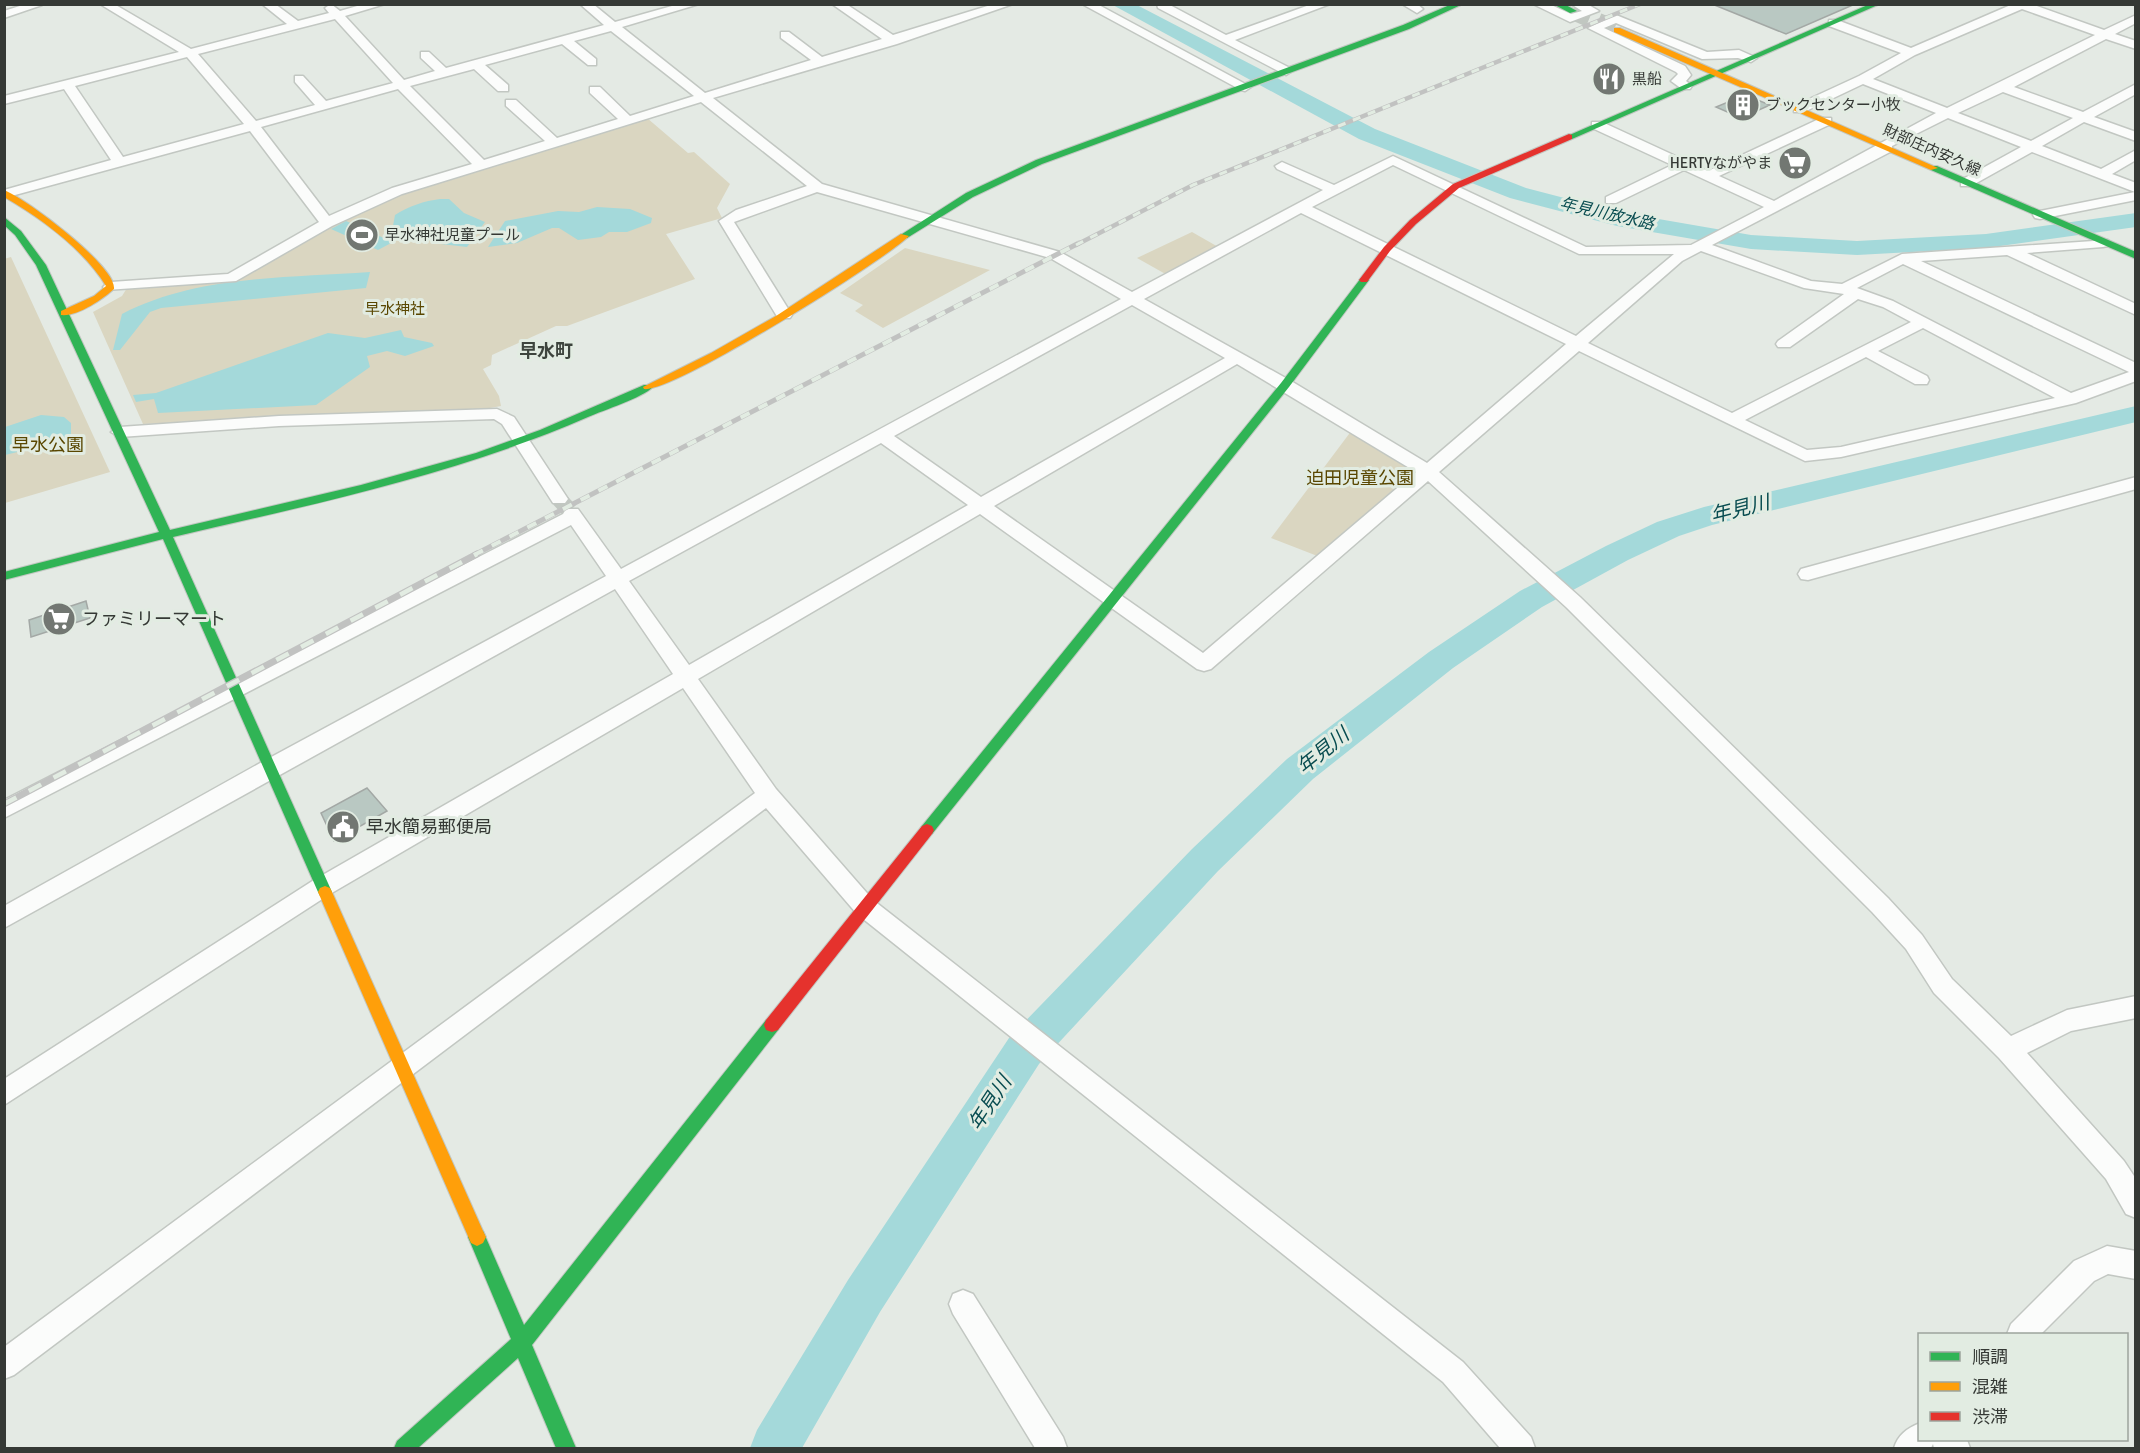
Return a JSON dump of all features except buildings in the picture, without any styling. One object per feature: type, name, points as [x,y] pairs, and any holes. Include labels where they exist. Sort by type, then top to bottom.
[{"type":"street","points":[[31,4],[38,5]]},
{"type":"street","points":[[105,4],[190,53],[253,126],[327,223]]},
{"type":"street","points":[[267,4],[297,26]]},
{"type":"street","points":[[327,4],[402,86],[482,165]]},
{"type":"street","points":[[4,100],[380,4]]},
{"type":"street","points":[[585,4],[817,187],[1054,255],[1285,385],[1427,471],[1538,568],[1880,905],[1914,942],[1943,986],[2008,1050],[2115,1170],[2136,1205]]},
{"type":"street","points":[[5,193],[402,86],[694,4]]},
{"type":"street","points":[[837,4],[893,41]]},
{"type":"street","points":[[65,313],[98,298],[111,287],[231,278],[327,223],[397,191],[706,99],[1008,4]]},
{"type":"street","points":[[1087,4],[1245,87]]},
{"type":"street","points":[[1225,39],[1325,4]]},
{"type":"street","points":[[4,576],[58,560],[380,484],[481,455],[521,440],[686,371],[844,278],[928,218],[1002,178],[1039,162],[1406,27],[1460,4]]},
{"type":"street","points":[[1538,4],[1570,18],[1593,11],[1556,4]]},
{"type":"street","points":[[404,1449],[523,1341],[865,907],[1285,385],[1387,249],[1413,222],[1454,188],[1877,4]]},
{"type":"street","points":[[4,15],[38,5]]},
{"type":"street","points":[[1799,109],[1863,79],[1911,52],[2021,5],[2136,45]]},
{"type":"street","points":[[1162,6],[1283,73]]},
{"type":"street","points":[[883,436],[1204,664],[1427,471],[1695,248],[1947,113],[2136,18]]},
{"type":"street","points":[[1686,86],[1677,81],[1684,75],[1682,69],[1594,28],[1616,19],[1706,56],[1739,54],[1751,58]]},
{"type":"street","points":[[1833,23],[1911,52]]},
{"type":"street","name":"財部庄内安久線","points":[[1617,30],[2136,256]]},
{"type":"street","points":[[785,35],[822,63]]},
{"type":"street","points":[[566,40],[592,62]]},
{"type":"street","points":[[425,55],[445,74]]},
{"type":"street","points":[[477,65],[503,88]]},
{"type":"street","points":[[299,79],[324,107]]},
{"type":"street","points":[[1863,79],[2136,188]]},
{"type":"street","points":[[68,85],[119,162]]},
{"type":"street","points":[[2002,87],[2136,137]]},
{"type":"street","points":[[1966,183],[2136,88]]},
{"type":"street","points":[[595,90],[629,122]]},
{"type":"street","points":[[511,103],[556,144]]},
{"type":"street","points":[[1708,176],[1826,121]]},
{"type":"street","points":[[1597,125],[1773,207]]},
{"type":"street","points":[[2102,174],[2136,154]]},
{"type":"street","points":[[4,918],[270,768],[1301,207],[1393,160],[1584,251],[1695,248],[1809,285],[1850,291],[1888,304],[2070,399]]},
{"type":"street","points":[[1611,200],[1683,165]]},
{"type":"street","points":[[1282,166],[1334,190]]},
{"type":"street","points":[[784,315],[726,221],[741,213],[817,187]]},
{"type":"street","points":[[5,193],[35,211],[57,228],[103,275],[111,287]]},
{"type":"street","points":[[2042,216],[2136,196]]},
{"type":"street","points":[[1301,207],[1797,453],[1815,456],[2070,399],[2136,375]]},
{"type":"street","points":[[4,220],[31,249],[65,313],[120,432],[404,1068],[523,1341],[566,1449]]},
{"type":"street","points":[[1784,344],[1850,291],[1902,258],[2010,251],[2098,241]]},
{"type":"street","points":[[2010,251],[2136,310]]},
{"type":"street","points":[[1902,258],[2136,369]]},
{"type":"street","points":[[1731,420],[1923,322]]},
{"type":"street","points":[[1866,351],[1921,380]]},
{"type":"street","points":[[4,1093],[322,887],[1236,358]]},
{"type":"street","points":[[120,432],[279,421],[486,414],[503,417],[768,795],[865,907],[1092,1084],[1453,1372],[1520,1449]]},
{"type":"street","points":[[1808,574],[2136,483]]},
{"type":"street","points":[[4,810],[235,689],[568,509]]},
{"type":"street","points":[[4,1365],[768,795]]},
{"type":"street","points":[[2008,1050],[2067,1021],[2136,1007]]},
{"type":"street","points":[[2023,1333],[2084,1271],[2107,1260],[2136,1265]]},
{"type":"street","points":[[963,1304],[1052,1449]]},
{"type":"green space","name":"早水神社","points":[[647,118],[688,153],[694,152],[730,184],[717,208],[722,218],[666,234],[695,279],[567,326],[556,326],[492,355],[491,365],[483,369],[499,396],[501,406],[479,410],[143,424],[93,312],[122,296],[127,288],[223,281],[398,192]]},
{"type":"green space","points":[[1192,232],[1220,248],[1169,276],[1137,258]]},
{"type":"green space","points":[[905,248],[990,270],[883,328],[855,311],[863,305],[840,293]]},
{"type":"green space","name":"早水公園","points":[[11,257],[110,472],[5,503],[4,259]]},
{"type":"green space","name":"迫田児童公園","points":[[1352,430],[1416,474],[1320,557],[1271,538]]},
{"type":"water","points":[[449,199],[464,213],[485,222],[467,247],[441,244],[393,226],[395,215],[400,212],[417,204]]},
{"type":"water","points":[[597,207],[630,209],[652,218],[651,223],[627,232],[609,232],[601,237],[578,240],[559,228],[552,228],[517,243],[488,247],[505,221],[558,211],[579,212]]},
{"type":"water","name":"早水神社児童プール","points":[[346,221],[393,242],[378,250],[331,229]]},
{"type":"water","points":[[370,272],[366,288],[161,308],[150,312],[120,350],[113,350],[122,314],[151,301],[212,285],[275,278]]},
{"type":"water","points":[[401,330],[404,337],[432,343],[434,346],[405,356],[387,351],[367,356],[370,367],[316,405],[158,413],[154,399],[136,402],[133,395],[156,393],[328,333],[365,338]]},
{"type":"water","points":[[41,415],[64,417],[71,423],[71,439],[5,455],[5,427]]},
{"type":"waterway","name":"年見川放水路","points":[[1120,4],[1367,134],[1518,193],[1617,219],[1751,242],[1857,248],[1986,241],[2136,220]]},
{"type":"waterway","name":"年見川","points":[[775,1448],[864,1296],[1024,1051],[1205,860],[1300,769],[1441,660],[1531,599],[1617,553],[1668,529],[1704,517],[2136,414]]},
{"type":"tunnel","points":[[1573,11],[1617,30]]},
{"type":"tunnel","points":[[559,499],[572,513]]},
{"type":"railway","points":[[1076,245],[1193,185],[1640,4]]},
{"type":"railway","points":[[474,555],[1079,243]]},
{"type":"railway","points":[[4,804],[477,554]]},
{"type":"traffic: fast","points":[[904,236],[970,195],[1039,162],[1406,27],[1460,4]]},
{"type":"traffic: fast","points":[[1556,4],[1573,11]]},
{"type":"traffic: fast","points":[[1569,137],[1877,4]]},
{"type":"traffic: fast","points":[[1934,168],[2136,256]]},
{"type":"traffic: fast","points":[[4,220],[18,233],[41,265],[193,592],[325,892]]},
{"type":"traffic: fast","points":[[927,830],[1285,385],[1364,280]]},
{"type":"traffic: fast","points":[[4,576],[421,473],[523,440],[648,387]]},
{"type":"traffic: fast","points":[[404,1448],[523,1341],[772,1025]]},
{"type":"traffic: fast","points":[[477,1237],[566,1448]]},
{"type":"traffic: slow","points":[[1617,30],[1934,168]]},
{"type":"traffic: slow","points":[[4,193],[34,211],[61,232],[109,283],[111,287],[98,298],[65,313]]},
{"type":"traffic: slow","points":[[648,387],[714,355],[780,318],[904,236]]},
{"type":"traffic: slow","points":[[325,892],[477,1237]]},
{"type":"traffic: jam","points":[[1364,280],[1387,249],[1413,222],[1456,186],[1569,137]]},
{"type":"traffic: jam","points":[[772,1025],[927,830]]},
{"type":"place","name":"黒船","points":[[1609,79]]},
{"type":"place","name":"ブックセンター小牧","points":[[1743,105]]},
{"type":"place","name":"HERTYながやま","points":[[1795,163]]},
{"type":"place","name":"早水神社児童プール","points":[[362,235]]},
{"type":"place","name":"ファミリーマート","points":[[59,619]]},
{"type":"place","name":"早水簡易郵便局","points":[[343,827]]},
{"type":"district","name":"早水町","points":[[546,351]]}]
